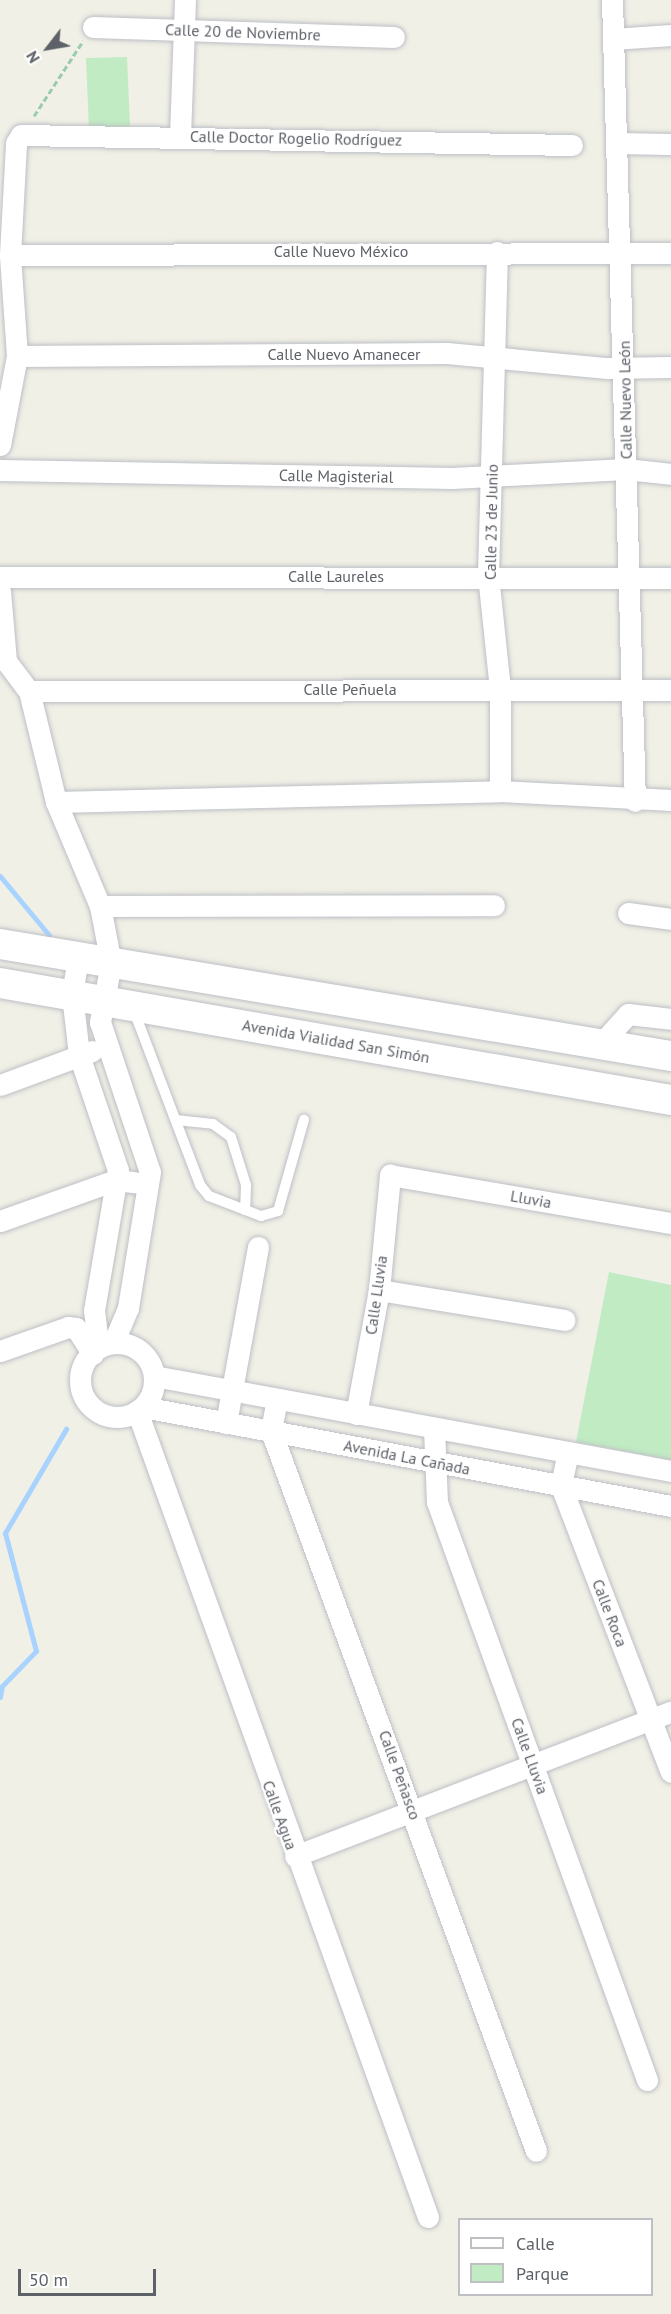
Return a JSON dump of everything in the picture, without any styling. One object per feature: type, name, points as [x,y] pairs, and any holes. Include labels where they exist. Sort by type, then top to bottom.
[{"type":"main road","points":[[0,944],[671,1056]]},
{"type":"main road","name":"Avenida Vialidad San Simón","points":[[0,983],[671,1100]]},
{"type":"street","points":[[180,136],[185,0]]},
{"type":"street","name":"Calle Nuevo León","points":[[612,0],[635,801]]},
{"type":"street","name":"Calle 20 de Noviembre","points":[[93,27],[394,37]]},
{"type":"street","points":[[614,39],[671,35]]},
{"type":"street","points":[[0,444],[17,356],[10,255],[16,144],[21,135]]},
{"type":"street","name":"Calle Doctor Rogelio Rodríguez","points":[[21,135],[572,144]]},
{"type":"street","points":[[617,143],[671,144]]},
{"type":"street","name":"Calle 23 de Junio","points":[[497,252],[498,358],[488,575],[500,689],[500,791]]},
{"type":"street","name":"Calle Nuevo México","points":[[10,255],[671,253]]},
{"type":"street","name":"Calle Nuevo Amanecer","points":[[17,356],[447,353],[624,368],[671,367]]},
{"type":"street","name":"Calle Magisterial","points":[[0,470],[491,476],[626,470],[671,474]]},
{"type":"street","name":"Calle Laureles","points":[[0,577],[488,575],[671,578]]},
{"type":"street","points":[[0,591],[6,661],[29,691],[56,802],[100,906],[118,1003],[100,1022],[145,1150],[148,1184],[128,1308],[102,1348],[81,1377],[82,1392],[92,1407],[120,1418],[140,1409],[151,1396],[154,1376],[140,1351],[102,1348],[76,1328],[68,1328],[0,1351]]},
{"type":"street","name":"Calle Peñuela","points":[[29,691],[671,690]]},
{"type":"street","points":[[56,802],[500,791],[635,801],[671,800]]},
{"type":"street","points":[[100,906],[494,905]]},
{"type":"street","points":[[628,913],[671,919]]},
{"type":"street","points":[[78,957],[72,995],[79,1055],[115,1154],[116,1180],[94,1310],[102,1348]]},
{"type":"street","points":[[601,1044],[628,1014],[671,1019]]},
{"type":"street","points":[[0,1085],[109,1045]]},
{"type":"street","name":"Lluvia","points":[[390,1175],[671,1223]]},
{"type":"street","name":"Calle Lluvia","points":[[356,1413],[379,1290],[390,1175]]},
{"type":"street","points":[[0,1221],[116,1180],[148,1184]]},
{"type":"street","points":[[226,1423],[258,1247]]},
{"type":"street","points":[[379,1290],[565,1320]]},
{"type":"street","name":"Avenida La Cañada","points":[[154,1376],[671,1472]]},
{"type":"street","points":[[271,1431],[277,1399]]},
{"type":"street","name":"Avenida La Cañada","points":[[140,1409],[271,1431],[671,1506]]},
{"type":"street","name":"Calle Agua","points":[[140,1409],[295,1856],[428,2217]]},
{"type":"street","points":[[390,1420],[392,1454]]},
{"type":"street","name":"Calle Lluvia","points":[[434,1428],[433,1462],[437,1502],[647,2080]]},
{"type":"street","name":"Calle Peñasco","points":[[271,1431],[413,1810],[536,2151]]},
{"type":"street","points":[[561,1486],[568,1452]]},
{"type":"street","name":"Calle Roca","points":[[561,1486],[661,1715],[671,1772]]},
{"type":"street","points":[[295,1856],[661,1715]]},
{"type":"lane","points":[[118,1003],[176,1120],[200,1185],[209,1196],[261,1216],[278,1211],[304,1120]]},
{"type":"lane","points":[[176,1120],[213,1124],[231,1137],[246,1185],[245,1210]]},
{"type":"path","points":[[21,135],[93,27]]},
{"type":"green space","points":[[127,57],[130,127],[89,129],[86,58]]},
{"type":"green space","points":[[609,1272],[671,1285],[671,1460],[576,1442]]},
{"type":"waterway","points":[[0,876],[49,935]]},
{"type":"waterway","points":[[0,1697],[2,1686],[36,1651],[5,1533],[66,1429]]}]
